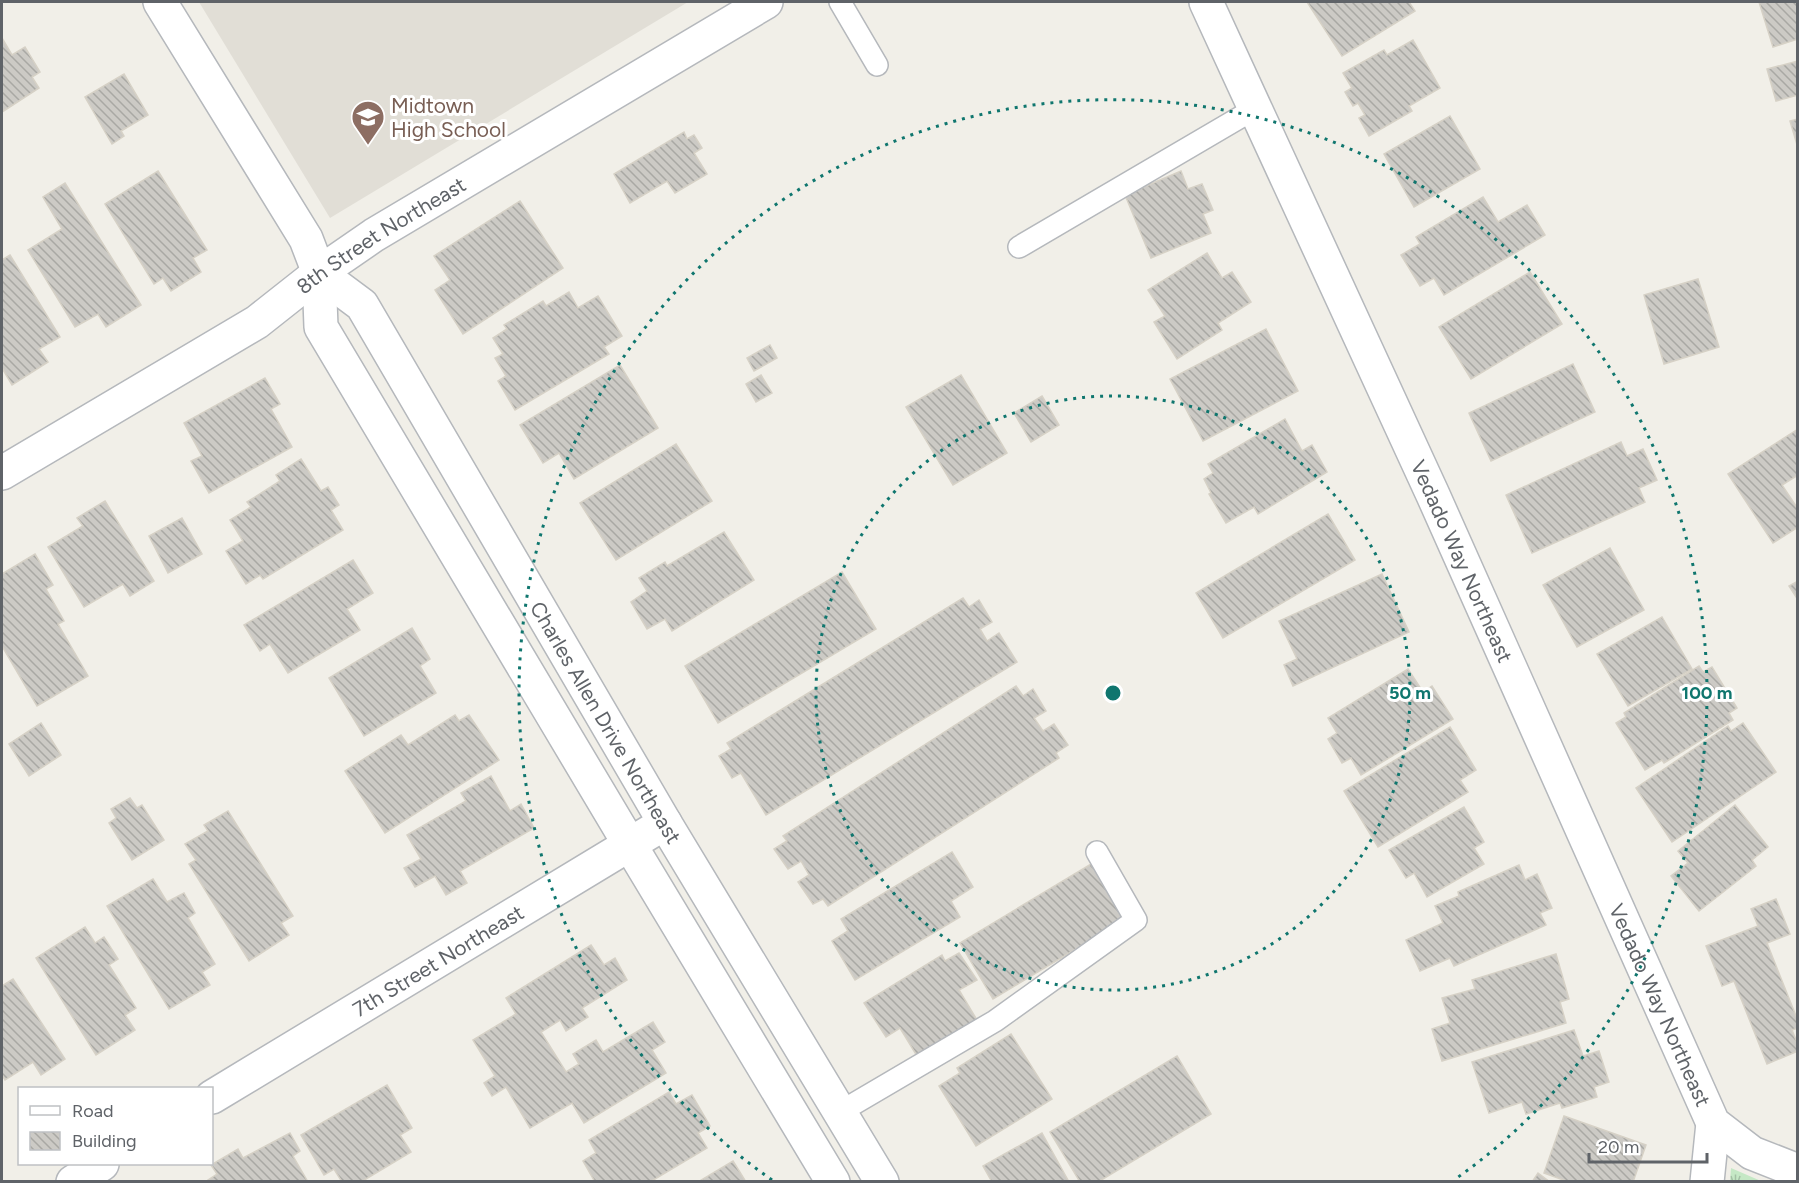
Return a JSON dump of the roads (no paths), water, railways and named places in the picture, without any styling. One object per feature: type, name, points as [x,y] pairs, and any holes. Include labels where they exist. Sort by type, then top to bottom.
[{"type":"street","name":"Charles Allen Drive Northeast","points":[[160,2],[306,239],[319,273],[321,327],[833,1182]]},
{"type":"street","name":"8th Street Northeast","points":[[2,473],[257,322],[319,273],[374,235],[766,2]]},
{"type":"street","name":"Vedado Way Northeast","points":[[1206,2],[1433,495],[1713,1123],[1752,1152],[1797,1171]]},
{"type":"street","name":"Charles Allen Drive Northeast","points":[[319,273],[362,305],[665,823],[882,1182]]},
{"type":"street","name":"7th Street Northeast","points":[[213,1096],[665,823]]},
{"type":"street","name":"Vedado Way Northeast","points":[[1707,1182],[1713,1123]]},
{"type":"lane","points":[[840,2],[877,65]]},
{"type":"lane","points":[[1019,247],[1256,108]]},
{"type":"lane","points":[[840,1112],[995,1021],[1136,920],[1097,852]]},
{"type":"place","name":"Midtown High School","points":[[368,146]]}]
